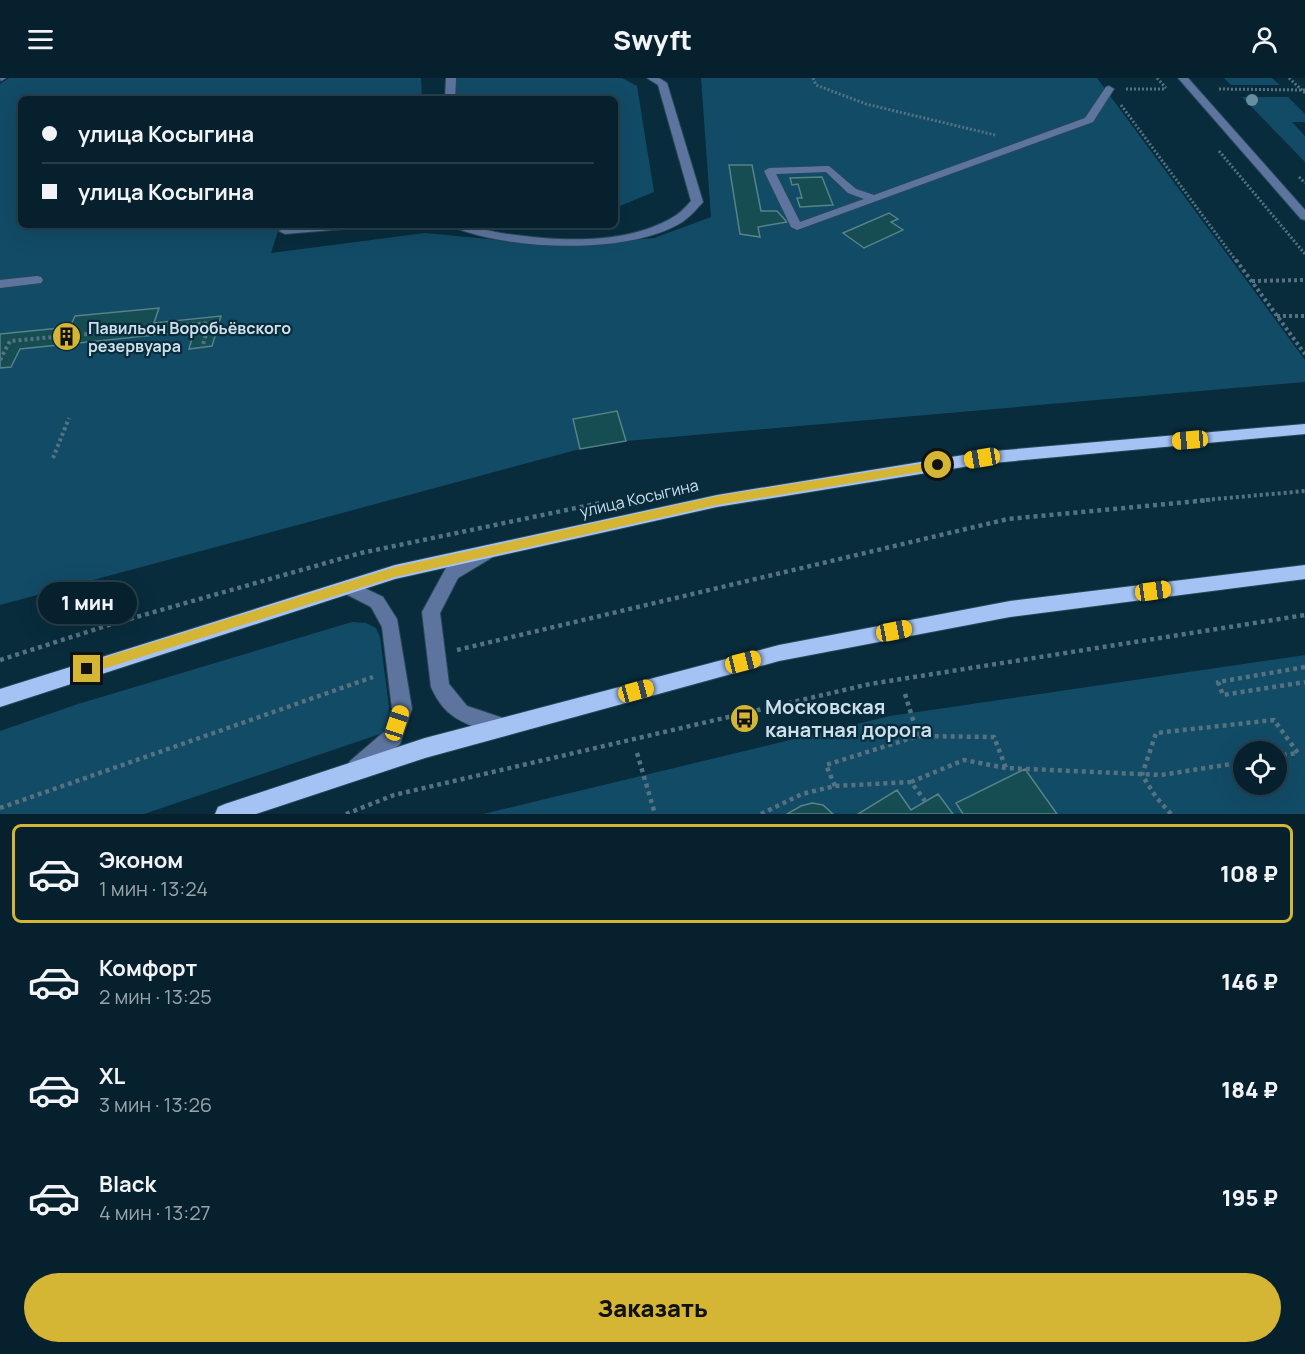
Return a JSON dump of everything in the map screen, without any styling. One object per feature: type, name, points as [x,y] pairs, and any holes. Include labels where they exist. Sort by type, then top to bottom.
[{"type":"main road","name":"улица Косыгина","points":[[0,698],[395,572],[717,501],[982,458],[1305,429]]},
{"type":"main road","points":[[225,814],[425,748],[726,667],[802,649],[1010,609],[1305,572]]},
{"type":"street","points":[[450,96],[451,78]]},
{"type":"street","points":[[463,228],[509,237],[586,242],[638,235],[674,222],[697,202],[662,83],[652,78]]},
{"type":"street","points":[[1183,78],[1305,218]]},
{"type":"street","points":[[876,199],[852,191],[829,169],[769,171],[797,227],[876,199],[1089,120],[1109,89]]},
{"type":"street","points":[[285,231],[320,228]]},
{"type":"street","points":[[0,284],[37,280]]},
{"type":"street","points":[[487,552],[452,573],[430,612],[440,687],[461,713],[502,727]]},
{"type":"street","points":[[348,587],[377,602],[391,625],[402,709],[393,738],[353,772]]},
{"type":"path","points":[[813,78],[816,85],[866,104],[1027,143]]},
{"type":"path","points":[[1158,78],[1167,89]]},
{"type":"path","points":[[1289,78],[1305,93]]},
{"type":"path","points":[[1109,89],[1305,354]]},
{"type":"path","points":[[1213,144],[1305,254]]},
{"type":"path","points":[[1251,281],[1305,280]]},
{"type":"path","points":[[1277,316],[1305,316]]},
{"type":"path","points":[[0,360],[10,341],[209,324],[202,348]]},
{"type":"path","points":[[53,458],[69,418]]},
{"type":"path","points":[[435,655],[1008,519],[1305,492]]},
{"type":"path","points":[[346,814],[394,795],[870,684],[1305,615]]},
{"type":"path","points":[[1305,667],[1218,682],[1223,694],[1305,682]]},
{"type":"path","points":[[0,808],[397,669]]},
{"type":"path","points":[[905,694],[918,736]]},
{"type":"path","points":[[1142,775],[1156,734],[1274,720],[1298,753]]},
{"type":"path","points":[[835,786],[826,765],[918,736],[994,737],[1006,768]]},
{"type":"path","points":[[1287,754],[1305,751]]},
{"type":"path","points":[[637,753],[655,814]]},
{"type":"path","points":[[761,814],[802,794],[835,786],[911,782],[964,760],[1006,768],[1161,776],[1233,764]]},
{"type":"path","points":[[1142,775],[1171,814]]},
{"type":"path","points":[[911,782],[925,801]]},
{"type":"shaded area","points":[[9,78],[421,78],[422,96],[18,96],[18,228],[279,228],[271,253],[425,233],[565,246],[654,238],[711,217],[701,78],[1097,78],[1305,360],[1305,382],[626,441],[580,449],[0,605],[0,84]]},
{"type":"shaded area","points":[[453,78],[622,78],[637,86],[654,192],[618,207],[618,96],[453,96]]},
{"type":"shaded area","points":[[1224,78],[1272,78],[1280,85],[1231,85]]},
{"type":"shaded area","points":[[1242,97],[1288,97],[1305,114],[1305,122],[1292,122],[1305,136],[1305,162]]},
{"type":"shaded area","points":[[352,622],[366,623],[376,628],[380,637],[392,730],[144,814],[0,814],[0,731],[78,704]]},
{"type":"shaded area","points":[[1305,655],[1305,814],[483,814],[890,716]]},
{"type":"building","points":[[729,165],[752,165],[761,211],[777,211],[787,222],[758,227],[760,237],[740,234]]},
{"type":"building","points":[[822,177],[833,205],[800,207],[797,198],[802,198],[798,184],[792,185],[790,178]]},
{"type":"building","points":[[889,213],[898,219],[891,222],[903,230],[864,248],[843,233]]},
{"type":"building","name":"Павильон Воробьёвского резервуара","points":[[159,308],[154,323],[221,316],[212,346],[189,349],[194,331],[20,349],[11,367],[0,368],[0,334],[70,327],[75,316]]},
{"type":"building","points":[[617,411],[626,441],[580,449],[573,419]]},
{"type":"building","points":[[1025,769],[1057,814],[963,814],[956,803]]},
{"type":"building","points":[[897,790],[911,810],[938,794],[953,814],[858,814]]},
{"type":"building","points":[[812,803],[823,805],[833,814],[787,814],[801,806]]},
{"type":"place","name":"Павильон Воробьёвского резервуара","points":[[67,337]]},
{"type":"place","name":"Московская канатная дорога","points":[[744,718]]},
{"type":"route","points":[[87,669],[395,572],[717,501],[938,465]]}]
